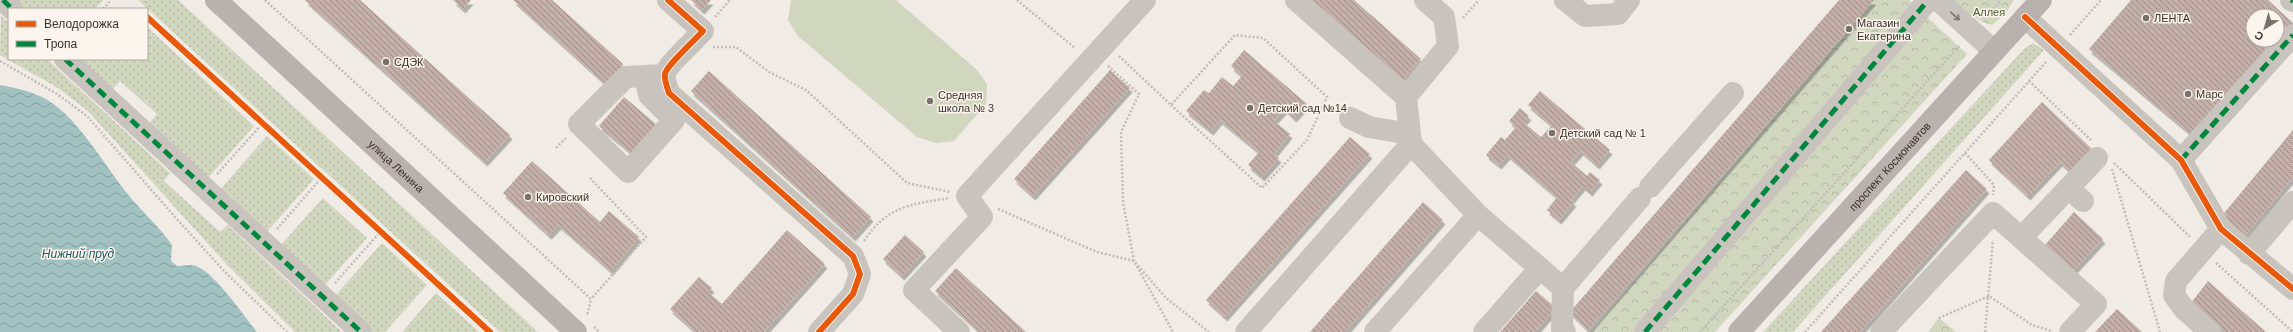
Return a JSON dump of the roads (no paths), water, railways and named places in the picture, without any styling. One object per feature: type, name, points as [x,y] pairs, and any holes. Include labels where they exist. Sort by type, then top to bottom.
[{"type":"main road","name":"улица Ленина","points":[[216,0],[584,325]]},
{"type":"main road","name":"проспект Космонавтов","points":[[1739,332],[2041,0]]},
{"type":"street","points":[[2,0],[11,8]]},
{"type":"street","points":[[655,75],[648,95],[674,120],[628,172],[579,124],[626,77],[655,75],[668,66],[688,48],[703,31],[668,0]]},
{"type":"street","points":[[959,332],[914,290],[982,217],[967,196],[1144,0]]},
{"type":"street","points":[[1246,332],[1410,139],[1406,97],[1296,0]]},
{"type":"street","points":[[1406,97],[1448,46],[1444,17],[1425,0]]},
{"type":"street","points":[[1564,0],[1584,16],[1618,14],[1629,0]]},
{"type":"street","points":[[1645,332],[1932,2],[1994,51]]},
{"type":"street","points":[[2025,17],[2181,160],[2221,228],[2249,254],[2293,289]]},
{"type":"street","points":[[2181,160],[2293,35]]},
{"type":"street","points":[[66,60],[361,332]]},
{"type":"street","points":[[655,75],[669,93],[853,256],[860,274],[853,294],[819,332]]},
{"type":"street","points":[[1562,331],[1563,288],[1645,192],[1733,93]]},
{"type":"street","points":[[1350,118],[1369,126],[1410,139],[1478,215],[1563,288]]},
{"type":"street","points":[[2022,238],[2076,195],[2100,154]]},
{"type":"street","points":[[2249,254],[2293,202]]},
{"type":"street","points":[[1881,332],[1993,212],[2096,304],[2070,332]]},
{"type":"street","points":[[1375,332],[1478,215]]},
{"type":"street","points":[[2210,332],[2184,309],[2174,295],[2176,281],[2221,228]]},
{"type":"street","points":[[1484,332],[1540,268]]},
{"type":"water","name":"Нижний пруд","points":[[0,85],[38,95],[60,109],[81,131],[126,192],[172,245],[171,261],[177,266],[193,265],[205,271],[221,287],[257,332],[0,332]]},
{"type":"place","name":"ЛЕНТА","points":[[2146,18]]},
{"type":"place","name":"Магазин Екатерина","points":[[1849,29]]},
{"type":"place","name":"СДЭК","points":[[386,62]]},
{"type":"place","name":"Марс","points":[[2188,94]]},
{"type":"place","name":"Средняя школа № 3","points":[[930,101]]},
{"type":"place","name":"Детский сад №14","points":[[1250,108]]},
{"type":"place","name":"Детский сад № 1","points":[[1552,133]]},
{"type":"place","name":"Кировский","points":[[528,197]]},
{"type":"park label","name":"Аллея","points":[[1989,12]]}]
